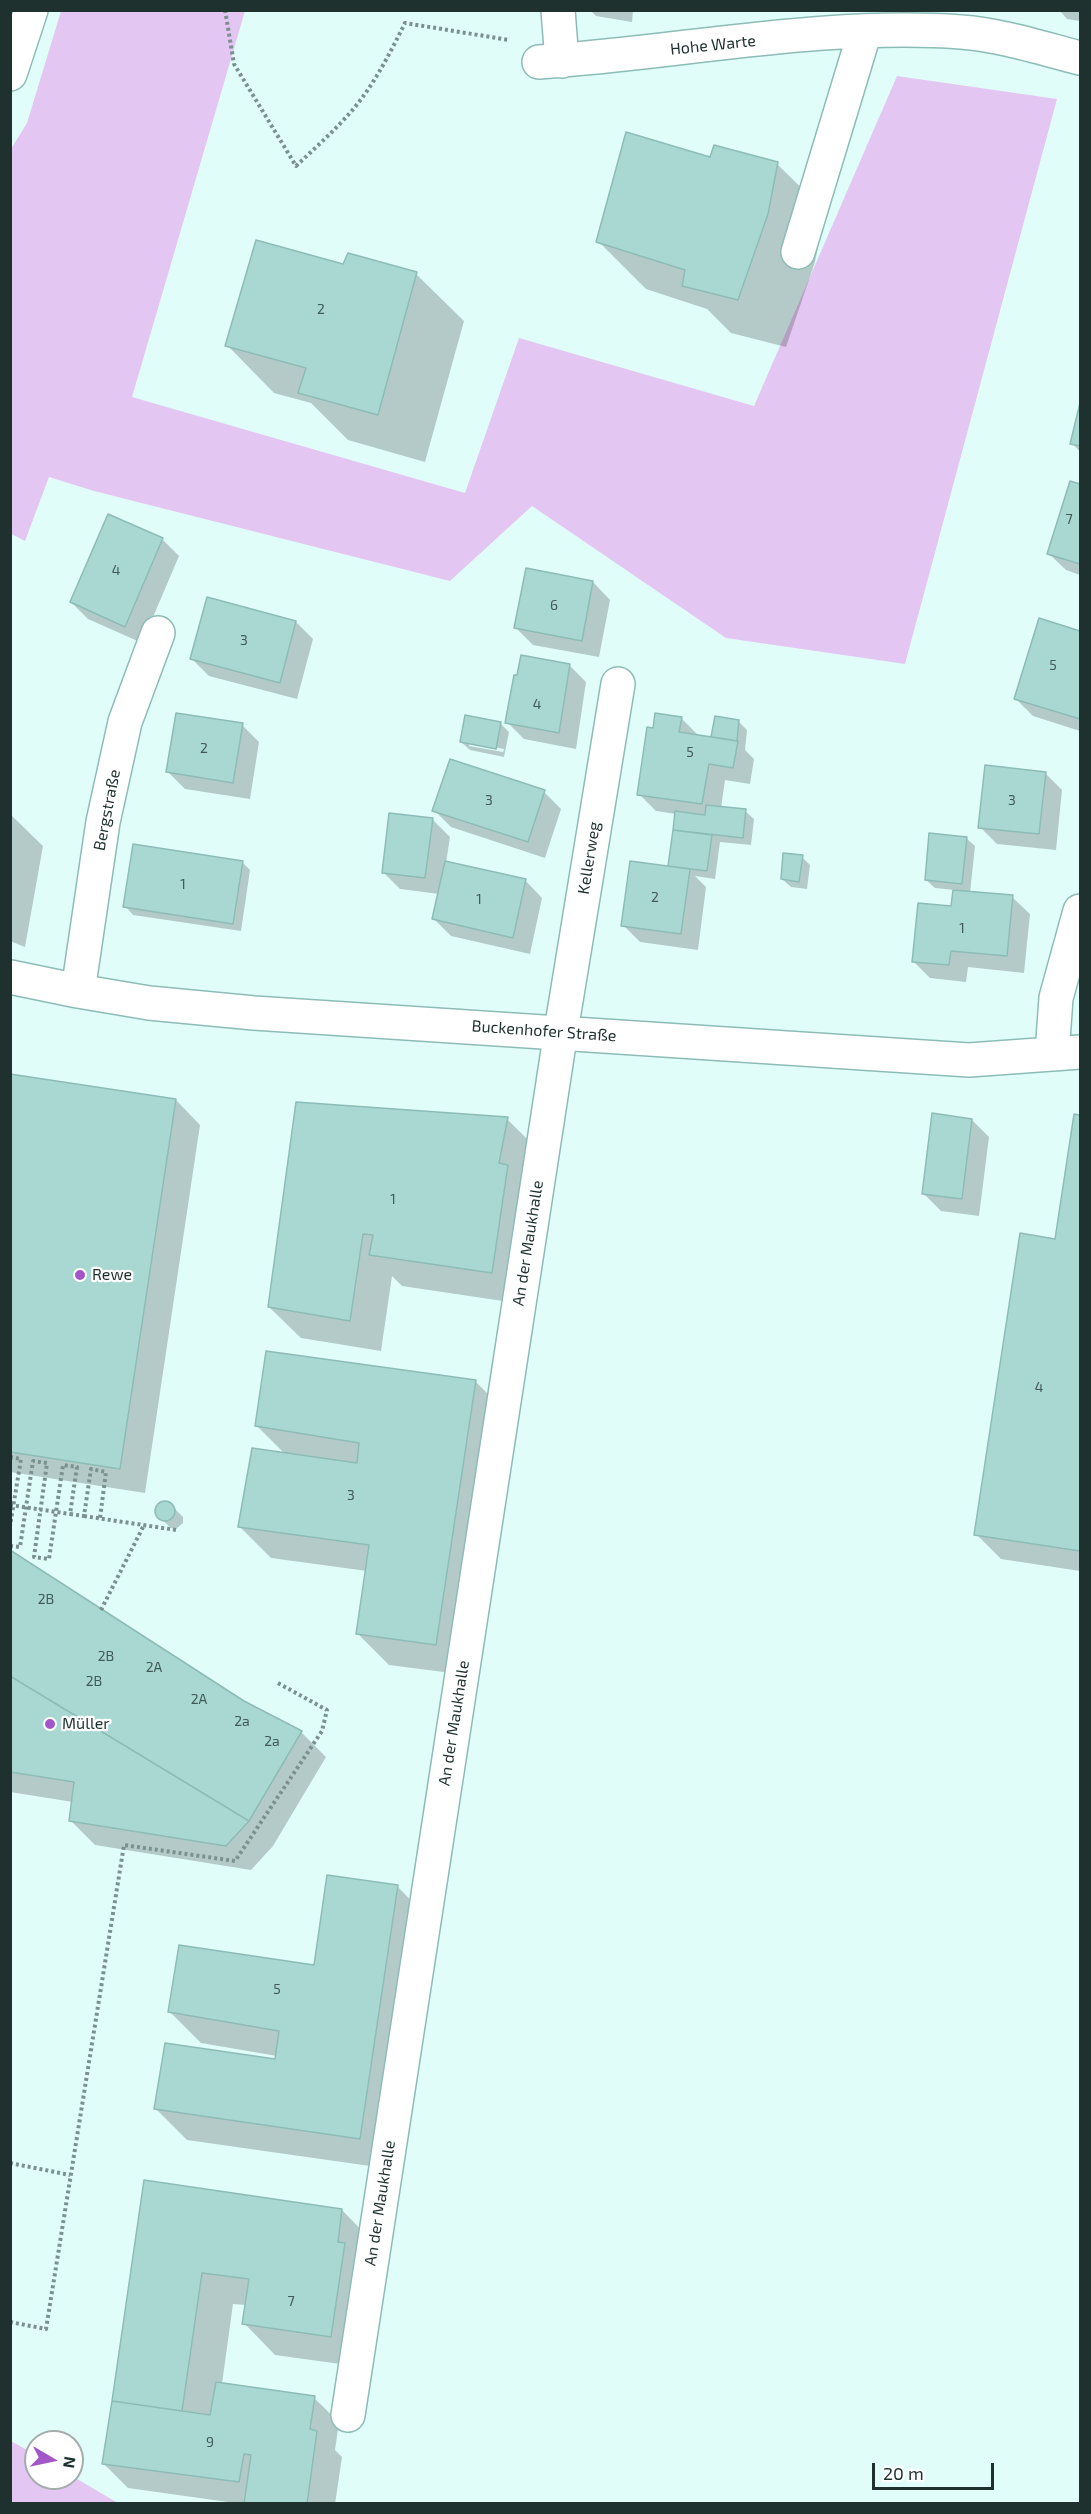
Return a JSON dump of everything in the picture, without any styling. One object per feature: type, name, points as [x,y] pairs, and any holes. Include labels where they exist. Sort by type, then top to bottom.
[{"type":"street","points":[[10,74],[31,10]]},
{"type":"street","points":[[798,252],[865,31]]},
{"type":"street","name":"Hohe Warte","points":[[555,44],[865,31],[961,32],[1017,41],[1080,58]]},
{"type":"street","name":"Bergstraße","points":[[78,991],[103,822],[125,722],[158,633]]},
{"type":"street","name":"Kellerweg","points":[[561,1031],[618,684]]},
{"type":"street","points":[[1066,1053],[1056,998],[1080,911]]},
{"type":"street","name":"Buckenhofer Straße","points":[[10,977],[149,1003],[254,1012],[969,1059],[1066,1053]]},
{"type":"street","name":"An der Maukhalle","points":[[348,2415],[561,1031]]},
{"type":"path","points":[[225,10],[234,64],[296,166],[349,114],[361,99],[384,64],[405,23],[537,44],[555,44]]},
{"type":"path","points":[[10,1457],[21,1459],[10,1526]]},
{"type":"path","points":[[10,1546],[20,1547],[33,1461],[48,1463],[34,1557],[49,1559],[63,1465],[77,1467],[70,1514]]},
{"type":"path","points":[[84,1516],[91,1469],[106,1472],[100,1518]]},
{"type":"path","points":[[12,1505],[176,1530]]},
{"type":"path","points":[[101,1610],[144,1525]]},
{"type":"path","points":[[10,2322],[46,2329],[124,1845],[235,1861],[322,1731],[327,1710],[276,1682]]},
{"type":"path","points":[[10,2163],[70,2175]]},
{"type":"shaded area","points":[[61,11],[245,11],[132,397],[465,493],[519,338],[754,406],[897,76],[1057,99],[905,664],[726,638],[532,506],[450,581],[94,491],[49,477],[25,541],[11,534],[11,149],[27,123]]},
{"type":"shaded area","points":[[11,2441],[24,2448],[24,2490],[84,2490],[84,2483],[118,2503],[11,2503]]},
{"type":"building","points":[[626,132],[710,157],[714,145],[778,162],[768,214],[738,300],[682,286],[685,270],[596,242]]},
{"type":"building","points":[[256,240],[343,264],[348,253],[417,272],[378,415],[298,393],[306,368],[225,346]]},
{"type":"building","points":[[1080,403],[1080,446],[1070,444]]},
{"type":"building","points":[[1070,481],[1080,484],[1080,564],[1047,554]]},
{"type":"building","points":[[108,514],[163,538],[125,627],[70,602]]},
{"type":"building","points":[[526,568],[593,581],[582,641],[514,628]]},
{"type":"building","points":[[207,597],[296,621],[280,683],[190,659]]},
{"type":"building","points":[[1039,618],[1080,631],[1080,719],[1014,699]]},
{"type":"building","points":[[521,655],[570,664],[559,733],[505,723],[514,675],[517,675]]},
{"type":"building","points":[[176,713],[243,723],[233,783],[166,772]]},
{"type":"building","points":[[655,713],[682,717],[679,732],[738,741],[733,768],[709,764],[702,804],[637,795],[647,727],[653,728]]},
{"type":"building","points":[[465,715],[501,722],[496,749],[460,742]]},
{"type":"building","points":[[715,716],[739,720],[737,741],[711,737]]},
{"type":"building","points":[[450,759],[545,790],[528,842],[432,811]]},
{"type":"building","points":[[985,765],[1046,772],[1039,834],[978,828]]},
{"type":"building","points":[[706,805],[746,809],[743,838],[673,830],[675,811],[705,815]]},
{"type":"building","points":[[389,813],[433,818],[425,878],[382,873]]},
{"type":"building","points":[[673,830],[712,835],[707,871],[668,866]]},
{"type":"building","points":[[929,833],[967,837],[962,884],[925,880]]},
{"type":"building","points":[[133,844],[243,861],[233,924],[123,907]]},
{"type":"building","points":[[783,853],[803,855],[799,882],[781,879]]},
{"type":"building","points":[[445,861],[526,879],[513,938],[432,919]]},
{"type":"building","points":[[630,861],[690,869],[681,934],[621,926]]},
{"type":"building","points":[[953,890],[1013,895],[1007,956],[951,951],[949,965],[912,962],[918,903],[951,906]]},
{"type":"building","name":"Rewe","points":[[10,1074],[176,1099],[120,1469],[10,1452]]},
{"type":"building","points":[[296,1102],[508,1117],[499,1163],[508,1165],[492,1273],[369,1255],[373,1235],[363,1234],[350,1321],[268,1307]]},
{"type":"building","points":[[932,1113],[972,1119],[962,1199],[922,1194]]},
{"type":"building","points":[[1074,1114],[1080,1115],[1080,1551],[974,1535],[1020,1233],[1055,1239]]},
{"type":"building","points":[[266,1351],[476,1380],[436,1645],[356,1634],[369,1545],[238,1527],[252,1448],[357,1463],[359,1443],[255,1426]]},
{"type":"building","points":[[161,1501],[169,1501],[175,1507],[175,1515],[169,1521],[161,1521],[155,1515],[155,1507]]},
{"type":"building","points":[[10,1550],[244,1701],[302,1731],[249,1821],[10,1676]]},
{"type":"building","name":"Müller","points":[[10,1676],[249,1821],[226,1846],[69,1821],[74,1782],[10,1772]]},
{"type":"building","points":[[327,1875],[398,1885],[360,2139],[154,2109],[165,2043],[275,2059],[279,2031],[168,2012],[179,1945],[314,1965]]},
{"type":"building","points":[[144,2180],[342,2209],[338,2242],[345,2243],[331,2337],[242,2324],[249,2279],[202,2273],[182,2411],[112,2401]]},
{"type":"building","points":[[216,2382],[315,2396],[310,2429],[317,2431],[307,2504],[244,2504],[251,2455],[244,2454],[239,2482],[102,2464],[112,2401],[210,2415]]},
{"type":"place","name":"Rewe","points":[[80,1275]]},
{"type":"place","name":"Müller","points":[[50,1724]]}]
